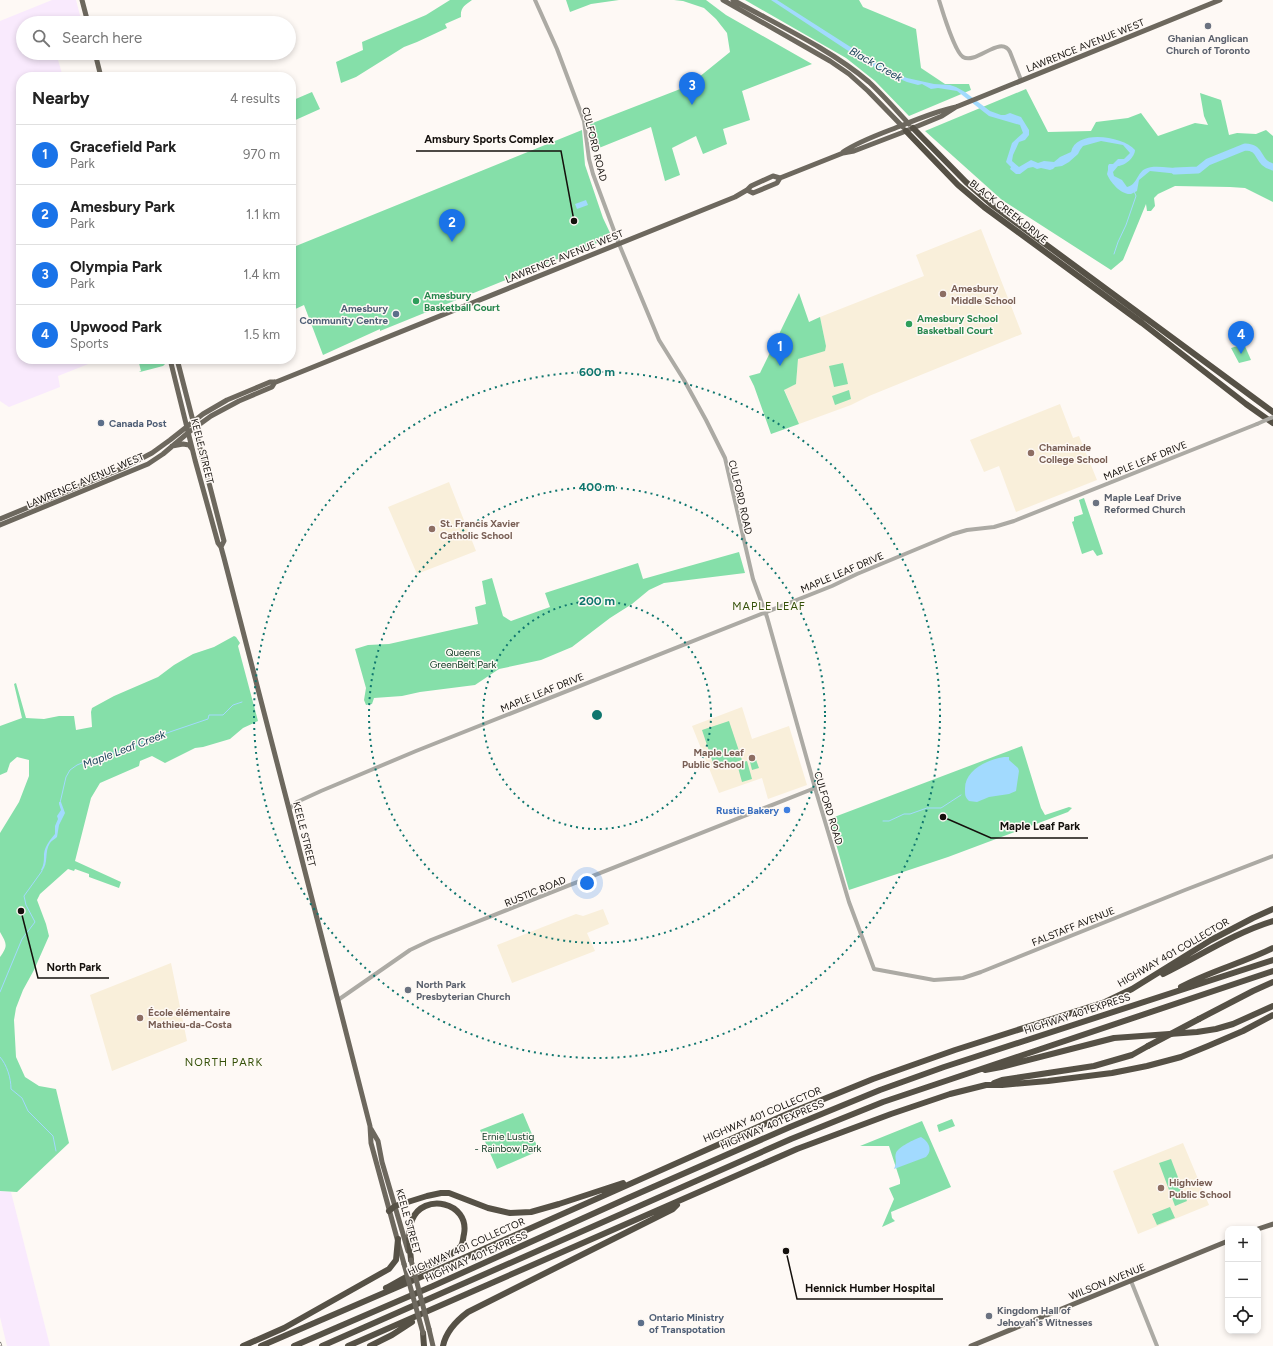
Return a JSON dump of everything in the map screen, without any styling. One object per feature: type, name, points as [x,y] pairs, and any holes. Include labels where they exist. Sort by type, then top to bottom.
[{"type":"highway","name":"BLACK CREEK DRIVE","points":[[913,128],[966,182],[992,204],[1272,411]]},
{"type":"highway","name":"BLACK CREEK DRIVE","points":[[906,131],[958,185],[984,207],[1142,323],[1246,404],[1272,420]]},
{"type":"highway","name":"HIGHWAY 401 COLLECTOR","points":[[261,1346],[787,1114],[873,1079],[1105,1002],[1132,989],[1211,940],[1273,909]]},
{"type":"highway","points":[[1132,989],[1184,964],[1254,927],[1273,921]]},
{"type":"highway","points":[[1169,994],[1190,982],[1235,965],[1273,948]]},
{"type":"highway","name":"HIGHWAY 401 EXPRESS","points":[[294,1346],[433,1286],[790,1127],[880,1090],[944,1067],[1273,960]]},
{"type":"highway","name":"HIGHWAY 401 EXPRESS","points":[[322,1346],[791,1139],[883,1102],[1273,971]]},
{"type":"highway","points":[[348,1346],[797,1149],[950,1094],[1002,1080],[1094,1066],[1132,1055],[1253,991],[1273,982]]},
{"type":"highway","points":[[968,1073],[1001,1067],[1114,1038],[1197,1032],[1216,1029],[1238,1022],[1273,1006]]},
{"type":"highway","points":[[991,1084],[1002,1085],[1048,1081],[1112,1073],[1147,1066],[1181,1057],[1243,1031],[1273,1015]]},
{"type":"highway","points":[[389,1212],[396,1206],[427,1196],[449,1193],[488,1208],[510,1212],[531,1212],[622,1183],[637,1180]]},
{"type":"highway","points":[[442,1346],[454,1323],[468,1312],[673,1208],[684,1199]]},
{"type":"highway","points":[[348,1308],[455,1252],[462,1244],[465,1232],[464,1220],[457,1210],[447,1204],[437,1204],[426,1205],[418,1210],[412,1219],[411,1225],[411,1260]]},
{"type":"highway","points":[[243,1346],[284,1328],[389,1269],[396,1260],[398,1239]]},
{"type":"highway","points":[[370,1346],[392,1335],[429,1311]]},
{"type":"highway","points":[[423,1333],[424,1346]]},
{"type":"main road","points":[[82,0],[86,16]]},
{"type":"main road","name":"BLACK CREEK DRIVE","points":[[723,0],[830,61],[849,74],[868,91],[906,131]]},
{"type":"main road","name":"BLACK CREEK DRIVE","points":[[733,0],[813,44],[846,65],[869,83],[913,128]]},
{"type":"main road","name":"LAWRENCE AVENUE WEST","points":[[0,519],[123,468],[152,453],[203,414],[240,394],[270,382],[275,382],[495,292],[734,197],[751,186],[773,176],[780,178],[843,153],[854,151],[906,131],[942,116],[965,103],[1220,0]]},
{"type":"main road","points":[[97,60],[100,72]]},
{"type":"main road","name":"LAWRENCE AVENUE WEST","points":[[843,153],[852,146],[865,140],[940,110],[956,107]]},
{"type":"main road","name":"KEELE STREET","points":[[171,364],[218,543],[221,547],[338,1000],[370,1126],[371,1143],[423,1333]]},
{"type":"main road","points":[[172,367],[179,365]]},
{"type":"main road","name":"KEELE STREET","points":[[179,365],[224,541],[221,547]]},
{"type":"main road","name":"LAWRENCE AVENUE WEST","points":[[0,525],[148,464],[211,416],[239,401],[272,388],[275,382]]},
{"type":"main road","points":[[189,405],[194,411],[203,414]]},
{"type":"main road","points":[[171,447],[183,444],[188,445],[193,451]]},
{"type":"main road","points":[[123,468],[128,473]]},
{"type":"main road","name":"KEELE STREET","points":[[370,1126],[378,1141],[382,1162],[411,1260],[433,1346]]},
{"type":"main road","points":[[1261,1229],[1273,1224]]},
{"type":"main road","name":"WILSON AVENUE","points":[[971,1346],[1225,1242]]},
{"type":"street","name":"CULFORD ROAD","points":[[535,0],[556,48],[584,121],[589,159],[593,174],[619,244],[659,340],[684,380],[706,420],[724,458],[753,579],[776,648],[849,902],[874,969]]},
{"type":"street","points":[[939,0],[948,26],[961,55],[966,58],[972,58],[997,47],[1005,46],[1010,52],[1021,80]]},
{"type":"street","name":"MAPLE LEAF DRIVE","points":[[289,809],[297,802],[416,751],[832,586],[952,534],[967,530],[994,527],[1014,521],[1257,424],[1272,420]]},
{"type":"street","name":"RUSTIC ROAD","points":[[338,1000],[410,950],[431,940],[815,788]]},
{"type":"street","name":"FALSTAFF AVENUE","points":[[874,969],[934,980],[963,978],[1273,856]]},
{"type":"street","points":[[1131,1281],[1157,1346]]},
{"type":"shaded area","points":[[52,0],[76,0],[80,16],[16,16],[16,60],[58,60],[62,72],[16,72],[16,364],[88,364],[58,376],[60,387],[9,407],[0,401],[0,21]]},
{"type":"shaded area","name":"Amesbury Middle School","points":[[981,229],[1022,334],[869,396],[851,405],[799,424],[784,389],[796,384],[798,359],[826,346],[820,317],[924,276],[916,255]]},
{"type":"shaded area","name":"Chaminade College School","points":[[1060,404],[1073,438],[1079,436],[1097,480],[1016,512],[999,466],[984,472],[970,440]]},
{"type":"shaded area","name":"St. Francis Xavier Catholic School","points":[[449,482],[476,551],[417,574],[388,507]]},
{"type":"shaded area","name":"Maple Leaf Public School","points":[[742,707],[752,739],[789,726],[807,785],[768,799],[762,778],[719,793],[692,726]]},
{"type":"shaded area","points":[[603,909],[609,924],[587,933],[595,951],[512,983],[497,945],[576,914],[583,916]]},
{"type":"shaded area","name":"École élémentaire Mathieu-da-Costa","points":[[171,963],[187,1041],[112,1071],[90,995]]},
{"type":"shaded area","name":"Highview Public School","points":[[1183,1143],[1209,1205],[1138,1234],[1113,1171]]},
{"type":"shaded area","points":[[0,1191],[11,1192],[50,1346],[7,1346],[0,1317]]},
{"type":"green space","points":[[450,0],[472,0],[462,9],[461,17],[445,24],[447,28],[404,47],[356,77],[341,83],[336,62],[363,50],[362,42],[426,15]]},
{"type":"green space","points":[[566,0],[619,0],[591,4],[570,12]]},
{"type":"green space","points":[[674,0],[706,0],[726,15],[812,64],[742,91],[750,120],[723,129],[727,144],[703,154],[696,136],[672,148],[680,175],[665,181],[651,127],[594,150],[590,124],[688,86],[730,52],[727,33],[716,19],[704,8],[683,1]]},
{"type":"green space","points":[[745,0],[859,0],[863,7],[916,29],[921,68],[945,84],[969,84],[971,90],[909,116],[875,81],[846,58]]},
{"type":"green space","points":[[1026,89],[1048,132],[1091,131],[1096,122],[1128,118],[1141,113],[1158,136],[1195,123],[1208,125],[1204,116],[1200,93],[1221,100],[1229,135],[1237,133],[1256,134],[1266,130],[1273,136],[1273,202],[1245,188],[1175,186],[1158,194],[1154,198],[1155,206],[1151,211],[1147,211],[1146,204],[1123,260],[1111,270],[1002,200],[925,131]]},
{"type":"green space","points":[[312,92],[320,109],[296,120],[296,99]]},
{"type":"green space","points":[[582,130],[585,165],[603,218],[612,237],[380,331],[380,329],[323,355],[304,305],[296,309],[296,246]]},
{"type":"green space","points":[[799,293],[809,322],[820,317],[826,346],[825,351],[798,359],[796,384],[784,390],[799,424],[771,434],[749,376],[760,373]]},
{"type":"green space","points":[[1244,344],[1251,360],[1239,363],[1231,348]]},
{"type":"green space","points":[[843,363],[848,384],[834,387],[829,366]]},
{"type":"green space","points":[[139,364],[165,364],[163,366],[139,372],[141,371]]},
{"type":"green space","points":[[849,390],[851,399],[835,405],[832,396]]},
{"type":"green space","points":[[1084,498],[1103,554],[1097,556],[1093,550],[1082,554],[1072,522],[1074,521],[1074,517],[1083,514],[1079,500]]},
{"type":"green space","name":"Queens GreenBelt Park","points":[[739,552],[745,573],[664,583],[649,590],[572,647],[541,660],[499,669],[475,685],[420,692],[402,696],[374,698],[372,704],[366,705],[364,700],[366,688],[355,649],[368,645],[389,644],[478,624],[475,607],[486,604],[482,581],[492,578],[503,616],[511,621],[550,607],[545,593],[638,563],[643,579]]},
{"type":"green space","points":[[234,636],[240,643],[238,646],[258,721],[243,728],[230,739],[195,748],[165,763],[152,756],[140,761],[139,766],[100,783],[91,798],[75,861],[121,882],[119,888],[89,877],[89,874],[75,869],[74,871],[68,869],[40,894],[37,900],[49,936],[16,1008],[14,1020],[16,1057],[25,1077],[39,1086],[56,1089],[69,1143],[17,1192],[0,1191],[0,957],[6,945],[0,932],[0,833],[19,802],[29,776],[29,760],[17,757],[10,763],[7,772],[0,775],[0,726],[22,718],[14,684],[16,683],[26,718],[44,719],[59,716],[74,716],[76,730],[92,727],[92,708],[114,696],[158,677],[174,665],[193,654],[214,647]]},
{"type":"green space","points":[[729,721],[742,760],[715,769],[702,730]]},
{"type":"green space","points":[[1022,746],[1041,808],[1045,815],[1069,807],[1072,808],[1068,812],[948,857],[849,890],[829,819]]},
{"type":"green space","points":[[755,757],[759,768],[752,770],[749,758]]},
{"type":"green space","points":[[747,761],[752,779],[742,782],[737,764]]},
{"type":"green space","name":"Ernie Lustig - Rainbow Park","points":[[523,1113],[537,1146],[536,1152],[497,1169],[480,1130]]},
{"type":"green space","points":[[952,1119],[955,1126],[939,1132],[937,1125]]},
{"type":"green space","points":[[922,1121],[951,1187],[891,1212],[892,1218],[895,1221],[882,1227],[894,1199],[889,1188],[900,1184],[900,1180],[889,1146],[860,1146]]},
{"type":"green space","points":[[1171,1159],[1187,1201],[1175,1206],[1159,1163]]},
{"type":"green space","points":[[1170,1207],[1175,1218],[1157,1225],[1152,1214]]},
{"type":"water","points":[[771,0],[777,0],[885,69],[907,78],[956,87],[990,111],[1001,115],[1010,113],[1021,117],[1029,130],[1029,135],[1025,140],[1019,142],[1013,155],[1012,161],[1019,167],[1031,160],[1038,163],[1044,161],[1054,162],[1060,157],[1071,152],[1075,145],[1081,140],[1100,137],[1121,141],[1135,150],[1135,153],[1129,161],[1121,166],[1118,166],[1113,172],[1114,176],[1122,180],[1127,187],[1133,184],[1142,171],[1153,167],[1184,168],[1184,173],[1179,174],[1150,171],[1139,180],[1137,191],[1127,194],[1113,184],[1107,174],[1109,164],[1113,164],[1118,159],[1124,159],[1130,153],[1123,145],[1101,141],[1083,146],[1078,154],[1062,166],[1055,167],[1050,170],[1041,168],[1037,169],[1033,167],[1028,168],[1020,174],[1016,174],[1010,169],[1011,167],[1006,162],[1012,143],[1023,133],[1020,125],[989,116],[957,91],[938,88],[931,89],[922,84],[918,85],[907,82],[883,72]]},
{"type":"water","points":[[586,200],[588,205],[577,209],[575,204]]},
{"type":"water","points":[[1009,757],[1009,760],[1018,768],[1019,771],[1016,791],[1009,794],[989,797],[977,802],[969,801],[965,795],[968,777],[984,763]]},
{"type":"water","points":[[59,802],[61,802],[65,813],[59,825],[57,837],[48,846],[45,865],[42,871],[45,851],[48,843],[55,834],[55,826],[58,819],[57,816],[61,810]]},
{"type":"water","points":[[921,1137],[926,1141],[930,1149],[926,1157],[894,1169],[897,1151]]},
{"type":"waterway","name":"Black Creek","points":[[1175,171],[1198,170],[1208,162],[1245,147],[1255,150],[1264,162],[1273,167]]},
{"type":"waterway","points":[[1114,254],[1136,196],[1134,191]]},
{"type":"waterway","name":"Maple Leaf Creek","points":[[60,803],[66,777],[70,770],[77,765],[101,755],[123,751],[152,738],[208,719],[209,715],[223,715],[233,705],[242,702]]},
{"type":"waterway","points":[[883,821],[889,821],[904,814],[910,814],[927,808],[941,808],[961,795]]},
{"type":"waterway","name":"Maple Leaf Creek","points":[[0,992],[22,939],[35,922],[26,905],[24,896],[42,871]]},
{"type":"waterway","points":[[0,1057],[8,1072],[11,1089],[22,1098],[28,1111],[53,1136],[56,1151]]},
{"type":"place","name":"Ghanian Anglican Church of Toronto","points":[[1208,26]]},
{"type":"place","name":"Olympia Park","points":[[692,105]]},
{"type":"place","name":"Amsbury Sports Complex","points":[[574,221]]},
{"type":"place","name":"Amesbury Park","points":[[452,242]]},
{"type":"place","name":"Amesbury Middle School","points":[[943,294]]},
{"type":"place","name":"Amesbury Basketball Court","points":[[416,301]]},
{"type":"place","name":"Amesbury Community Centre","points":[[396,314]]},
{"type":"place","name":"Amesbury School Basketball Court","points":[[909,324]]},
{"type":"place","name":"Upwood Park","points":[[1241,354]]},
{"type":"place","name":"Gracefield Park","points":[[780,366]]},
{"type":"place","name":"Canada Post","points":[[101,423]]},
{"type":"place","name":"Chaminade College School","points":[[1031,453]]},
{"type":"place","name":"Maple Leaf Drive Reformed Church","points":[[1096,503]]},
{"type":"place","name":"St. Francis Xavier Catholic School","points":[[432,529]]},
{"type":"place","name":"Maple Leaf Public School","points":[[752,758]]},
{"type":"place","name":"Rustic Bakery","points":[[787,810]]},
{"type":"place","name":"Maple Leaf Park","points":[[943,817]]},
{"type":"place","name":"North Park","points":[[21,911]]},
{"type":"place","name":"North Park Presbyterian Church","points":[[408,990]]},
{"type":"place","name":"École élémentaire Mathieu-da-Costa","points":[[140,1018]]},
{"type":"place","name":"Highview Public School","points":[[1161,1188]]},
{"type":"place","name":"Hennick Humber Hospital","points":[[786,1251]]},
{"type":"place","name":"Kingdom Hall of Jehovah's Witnesses","points":[[989,1316]]},
{"type":"place","name":"Ontario Ministry of Transpotation","points":[[641,1323]]},
{"type":"district","name":"MAPLE LEAF","points":[[769,606]]},
{"type":"district","name":"NORTH PARK","points":[[224,1062]]}]
